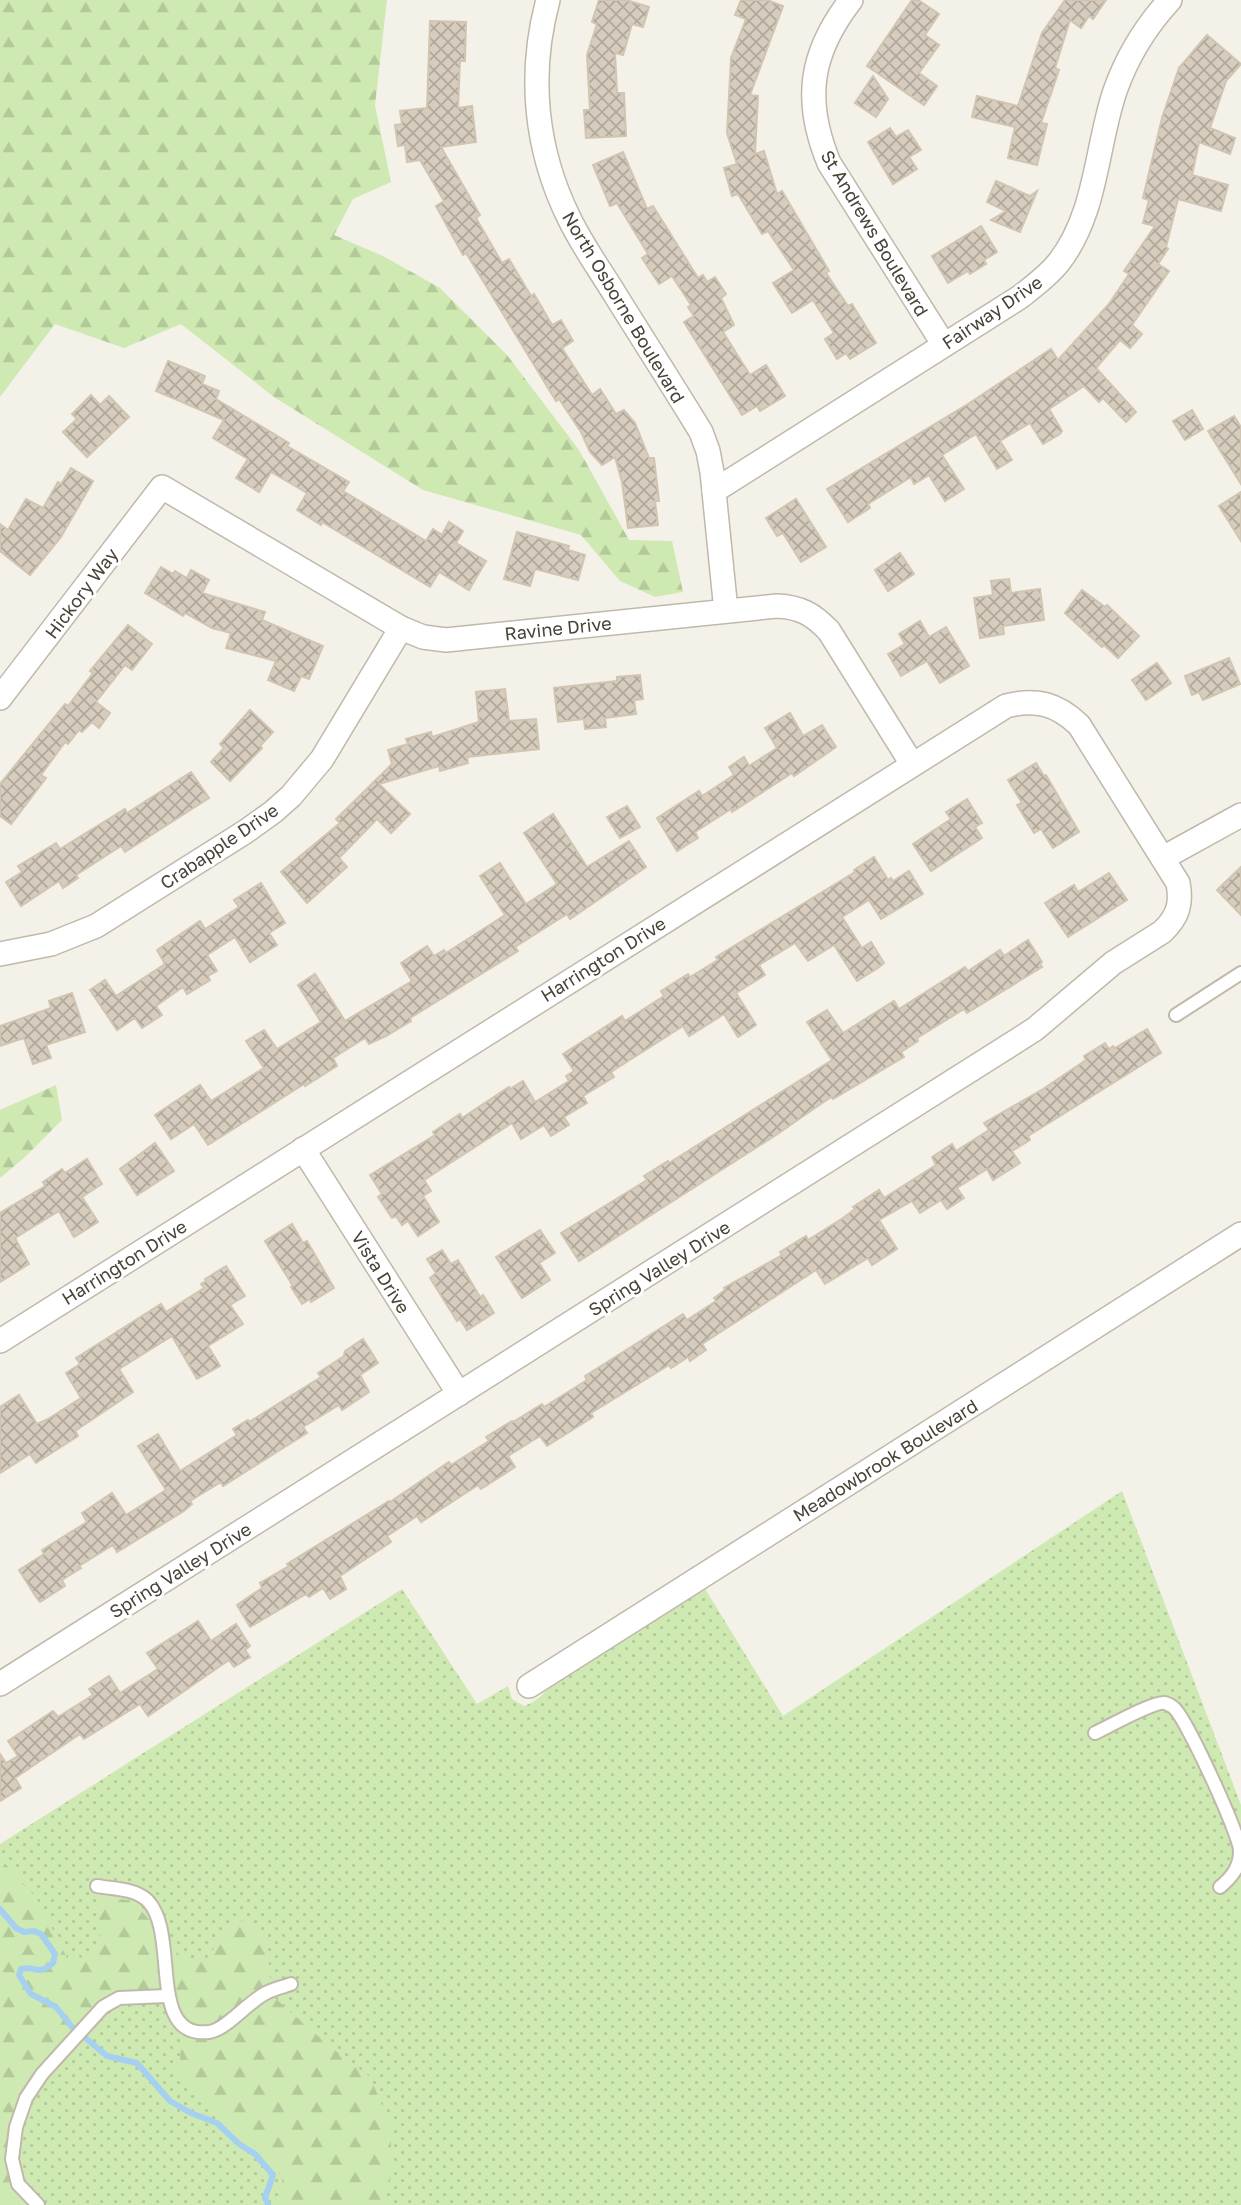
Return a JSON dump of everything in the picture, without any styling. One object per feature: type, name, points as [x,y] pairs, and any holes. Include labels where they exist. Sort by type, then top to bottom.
[{"type":"street","name":"North Osborne Boulevard","points":[[548,0],[539,43],[536,96],[550,173],[570,221],[701,432],[708,451],[714,491],[726,611]]},
{"type":"street","name":"St Andrews Boulevard","points":[[851,0],[823,43],[816,66],[814,116],[819,140],[829,163],[944,345]]},
{"type":"street","name":"Fairway Drive","points":[[714,491],[1020,297],[1041,281],[1067,250],[1085,214],[1115,90],[1132,52],[1170,0]]},
{"type":"street","name":"Ravine Drive","points":[[162,487],[401,628],[423,637],[446,640],[791,606],[817,618],[829,631],[912,764]]},
{"type":"street","name":"Hickory Way","points":[[0,698],[162,487]]},
{"type":"street","name":"Crabapple Drive","points":[[0,954],[51,944],[96,926],[273,812],[291,796],[322,760],[401,628]]},
{"type":"street","name":"Harrington Drive","points":[[0,1341],[1006,706],[1038,702],[1053,706],[1079,725],[1163,858]]},
{"type":"street","points":[[1163,858],[1241,815]]},
{"type":"street","name":"Spring Valley Drive","points":[[0,1684],[1035,1029],[1089,981],[1162,932],[1172,922],[1179,910],[1181,897],[1178,883],[1163,858]]},
{"type":"street","name":"Vista Drive","points":[[303,1149],[458,1394]]},
{"type":"street","name":"Meadowbrook Boulevard","points":[[528,1686],[1241,1234]]},
{"type":"lane","points":[[1176,1015],[1241,973]]},
{"type":"lane","points":[[1095,1732],[1153,1705],[1164,1702],[1174,1707],[1208,1772],[1234,1828],[1240,1848],[1238,1866],[1231,1878],[1220,1887]]},
{"type":"lane","points":[[97,1886],[129,1891],[149,1902],[165,1942],[167,1996],[172,2011],[183,2027],[198,2032],[212,2032],[266,1992],[291,1984]]},
{"type":"lane","points":[[38,2205],[18,2184],[12,2159],[16,2127],[26,2098],[42,2074],[103,2007],[118,1998],[167,1996]]},
{"type":"green space","points":[[0,0],[387,0],[375,105],[391,182],[353,199],[334,235],[383,256],[440,288],[507,355],[579,450],[629,540],[672,541],[683,592],[655,597],[620,581],[581,535],[423,490],[274,397],[181,324],[124,348],[55,324],[0,397]]},
{"type":"green space","points":[[56,1085],[62,1120],[0,1178],[0,1110]]},
{"type":"green space","points":[[1122,1491],[1241,1805],[1241,2205],[0,2205],[0,1844],[402,1589],[477,1704],[508,1686],[512,1699],[524,1706],[538,1698],[557,1678],[702,1584],[783,1716]]},
{"type":"green space","points":[[0,1858],[37,1899],[67,1958],[90,1957],[101,1937],[97,1899],[132,1900],[183,1959],[206,1959],[223,1936],[241,1920],[266,1935],[271,1985],[275,1998],[327,2044],[370,2077],[391,2126],[391,2177],[382,2205],[282,2205],[282,2177],[258,2149],[173,2076],[180,2061],[183,2016],[172,1992],[153,1989],[109,1993],[60,2041],[13,2112],[7,2156],[32,2205],[0,2205]]},
{"type":"building","points":[[599,0],[626,0],[649,7],[643,27],[632,24],[623,55],[615,53],[617,93],[624,93],[626,136],[586,138],[584,110],[590,110],[587,55],[597,24],[592,22]]},
{"type":"building","points":[[741,0],[767,0],[783,6],[750,95],[758,96],[755,154],[764,151],[777,194],[782,191],[829,271],[826,273],[848,306],[852,304],[876,343],[850,359],[846,353],[837,359],[825,339],[834,333],[813,300],[792,313],[773,283],[794,270],[768,231],[762,234],[738,194],[732,196],[724,168],[737,164],[727,133],[731,58],[746,19],[735,15]]},
{"type":"building","points":[[912,0],[918,0],[939,14],[925,35],[939,45],[919,73],[937,86],[924,105],[867,66]]},
{"type":"building","points":[[1065,0],[1106,0],[1093,19],[1089,16],[1081,28],[1070,20],[1055,68],[1059,70],[1041,123],[1047,124],[1037,165],[1008,158],[1015,127],[972,117],[977,96],[1018,106],[1042,33]]},
{"type":"building","points":[[430,21],[466,22],[465,61],[460,61],[458,108],[472,106],[476,142],[441,147],[480,215],[476,218],[502,263],[509,259],[552,325],[561,320],[573,341],[562,348],[592,395],[600,389],[616,414],[624,410],[635,423],[649,458],[654,458],[659,501],[655,501],[658,525],[628,528],[622,482],[615,457],[602,465],[590,452],[581,432],[559,399],[556,401],[466,253],[463,255],[436,206],[444,201],[420,160],[407,162],[405,145],[398,146],[395,125],[402,124],[400,111],[427,108]]},
{"type":"building","points":[[1207,35],[1241,64],[1226,81],[1210,128],[1235,138],[1230,154],[1199,142],[1192,175],[1228,185],[1221,211],[1178,199],[1166,247],[1168,249],[1158,264],[1169,271],[1132,325],[1142,334],[1130,348],[1120,340],[1096,368],[1136,412],[1126,422],[1103,398],[1099,402],[1084,386],[1049,409],[1062,431],[1060,434],[1043,444],[1030,423],[1000,441],[1012,460],[997,469],[976,434],[942,455],[964,489],[945,501],[929,475],[914,484],[911,477],[868,504],[870,508],[848,522],[827,489],[968,404],[1051,349],[1058,360],[1109,304],[1129,274],[1124,271],[1155,226],[1143,223],[1149,200],[1143,198],[1162,118],[1179,68]]},
{"type":"building","points":[[873,76],[888,99],[876,117],[855,103]]},
{"type":"building","points":[[890,128],[896,137],[908,130],[921,150],[909,157],[917,169],[893,184],[868,142]]},
{"type":"building","points":[[623,152],[647,209],[653,206],[698,278],[703,275],[707,282],[715,277],[726,294],[721,298],[734,325],[723,332],[750,375],[766,365],[785,396],[760,411],[757,406],[742,415],[684,322],[694,316],[688,307],[691,305],[672,276],[659,284],[642,258],[648,254],[617,203],[610,206],[593,165]]},
{"type":"building","points":[[996,181],[1030,196],[1037,191],[1020,232],[991,220],[1006,211],[987,202]]},
{"type":"building","points":[[981,226],[997,252],[984,260],[986,264],[948,283],[932,256]]},
{"type":"building","points":[[168,361],[205,376],[202,384],[219,391],[216,399],[289,443],[287,446],[349,482],[343,491],[426,541],[433,529],[442,535],[449,522],[463,531],[456,543],[486,561],[469,590],[439,572],[430,587],[322,522],[321,525],[297,510],[307,493],[271,472],[259,492],[236,478],[248,459],[213,438],[224,420],[156,391]]},
{"type":"building","points":[[91,395],[100,405],[109,396],[129,417],[87,457],[63,432],[77,419],[72,414]]},
{"type":"building","points":[[1192,410],[1203,429],[1185,440],[1173,421]]},
{"type":"building","points":[[1234,416],[1241,427],[1241,484],[1208,431]]},
{"type":"building","points":[[71,468],[93,481],[61,537],[30,575],[0,551],[0,524],[8,530],[26,499],[43,508],[58,482],[61,484]]},
{"type":"building","points":[[1241,492],[1241,541],[1219,506]]},
{"type":"building","points":[[796,499],[826,547],[801,562],[783,533],[777,536],[766,518]]},
{"type":"building","points":[[517,532],[569,546],[568,550],[585,555],[578,580],[535,569],[530,586],[504,579]]},
{"type":"building","points":[[900,553],[914,574],[888,591],[875,570]]},
{"type":"building","points":[[161,567],[187,578],[191,570],[209,580],[202,593],[265,612],[262,620],[323,646],[309,679],[301,676],[294,691],[268,680],[276,661],[226,648],[231,633],[212,628],[185,613],[183,616],[145,593]]},
{"type":"building","points":[[1009,579],[1011,593],[1040,589],[1044,620],[1003,626],[1004,634],[980,638],[974,598],[993,595],[991,581]]},
{"type":"building","points":[[1082,590],[1105,607],[1107,605],[1139,636],[1118,658],[1065,613]]},
{"type":"building","points":[[920,621],[929,637],[946,627],[969,666],[940,683],[927,661],[901,676],[888,654],[905,644],[899,634]]},
{"type":"building","points":[[128,625],[152,644],[132,670],[125,665],[96,702],[110,713],[99,728],[92,722],[82,732],[79,730],[68,744],[65,742],[41,775],[46,778],[11,824],[0,816],[0,784],[65,704],[68,706],[93,673],[90,671]]},
{"type":"building","points":[[1229,658],[1240,684],[1203,700],[1199,692],[1192,695],[1185,676]]},
{"type":"building","points":[[1157,663],[1171,683],[1146,700],[1132,680]]},
{"type":"building","points":[[640,675],[643,699],[634,700],[636,714],[605,718],[606,727],[585,729],[584,719],[558,722],[554,688],[617,681],[617,677]]},
{"type":"building","points":[[505,689],[509,721],[536,719],[539,749],[467,757],[468,763],[440,771],[439,766],[379,784],[410,814],[391,833],[377,819],[339,858],[347,867],[307,903],[281,872],[340,823],[336,819],[392,764],[388,750],[408,744],[406,739],[431,732],[432,737],[479,722],[476,692]]},
{"type":"building","points":[[250,710],[273,732],[260,746],[262,748],[230,781],[211,762],[224,748],[220,744]]},
{"type":"building","points":[[790,713],[803,736],[822,725],[836,747],[794,776],[792,773],[732,812],[731,809],[695,832],[698,838],[677,851],[657,818],[699,791],[702,796],[734,775],[729,767],[744,757],[749,766],[777,748],[765,728]]},
{"type":"building","points":[[1036,763],[1044,776],[1046,775],[1079,832],[1053,848],[1041,829],[1034,833],[1017,805],[1022,803],[1008,780]]},
{"type":"building","points":[[191,772],[209,798],[125,852],[121,846],[76,875],[78,878],[63,888],[59,881],[21,906],[6,882],[22,872],[18,866],[56,843],[60,849],[125,809],[127,813]]},
{"type":"building","points":[[967,799],[982,823],[975,827],[982,838],[931,871],[913,844],[951,819],[946,812]]},
{"type":"building","points":[[627,806],[640,827],[620,838],[607,817]]},
{"type":"building","points":[[553,814],[587,867],[629,841],[646,867],[570,919],[567,914],[515,947],[518,951],[410,1018],[411,1021],[369,1044],[365,1038],[333,1058],[337,1066],[208,1145],[194,1124],[171,1139],[155,1115],[200,1085],[211,1101],[264,1068],[246,1041],[264,1030],[277,1049],[321,1022],[298,985],[315,974],[345,1021],[412,981],[401,963],[427,946],[434,956],[444,950],[446,953],[505,915],[480,876],[500,863],[526,904],[557,884],[524,833]]},
{"type":"building","points":[[874,857],[888,880],[891,878],[893,881],[909,871],[923,894],[881,919],[869,900],[842,917],[862,948],[871,942],[884,963],[878,968],[857,981],[834,945],[808,961],[795,943],[759,965],[765,975],[736,993],[756,1025],[738,1037],[724,1014],[689,1036],[683,1026],[611,1072],[614,1077],[583,1096],[587,1103],[564,1117],[569,1125],[551,1136],[544,1125],[521,1139],[512,1123],[424,1180],[431,1191],[423,1196],[439,1222],[418,1236],[408,1221],[402,1225],[396,1216],[392,1218],[378,1197],[382,1194],[370,1175],[435,1135],[433,1132],[460,1114],[462,1118],[509,1087],[510,1089],[523,1081],[535,1102],[569,1081],[566,1076],[574,1071],[563,1054],[622,1016],[625,1021],[664,996],[661,991],[718,960],[716,957],[855,872],[854,870]]},
{"type":"building","points":[[1241,867],[1241,915],[1217,890]]},
{"type":"building","points":[[1109,873],[1127,900],[1068,937],[1045,903],[1074,885],[1078,892]]},
{"type":"building","points":[[261,883],[285,923],[269,933],[277,945],[250,962],[235,937],[207,955],[217,971],[208,976],[210,980],[187,994],[183,987],[156,1006],[162,1015],[142,1028],[135,1018],[117,1030],[90,990],[105,980],[116,996],[165,964],[157,950],[200,921],[205,929],[239,907],[234,900]]},
{"type":"building","points":[[1028,940],[1042,962],[1042,967],[967,1013],[964,1009],[917,1038],[918,1041],[901,1052],[904,1057],[833,1099],[831,1097],[579,1261],[561,1233],[647,1180],[644,1176],[832,1060],[807,1022],[827,1010],[843,1033],[894,1001],[899,1009],[965,967],[968,971],[1000,950],[1004,956]]},
{"type":"building","points":[[72,993],[85,1032],[46,1045],[51,1058],[33,1064],[24,1038],[0,1046],[0,1026],[51,1008],[49,1001]]},
{"type":"building","points":[[1147,1029],[1161,1053],[1028,1136],[1030,1140],[1012,1151],[1020,1163],[993,1180],[987,1169],[957,1188],[964,1198],[947,1209],[941,1200],[920,1213],[912,1201],[879,1220],[897,1249],[872,1265],[868,1258],[825,1284],[816,1270],[702,1344],[706,1350],[690,1361],[688,1357],[671,1368],[669,1365],[591,1413],[593,1417],[547,1446],[540,1436],[508,1456],[515,1467],[481,1489],[478,1485],[421,1522],[417,1516],[387,1536],[391,1542],[340,1576],[346,1589],[330,1599],[323,1588],[309,1597],[306,1594],[250,1627],[237,1605],[262,1588],[260,1583],[289,1566],[287,1564],[390,1502],[449,1462],[451,1465],[489,1441],[486,1437],[512,1421],[542,1404],[544,1407],[587,1380],[585,1376],[683,1314],[687,1320],[716,1301],[714,1298],[725,1290],[724,1288],[782,1255],[780,1252],[806,1236],[808,1240],[843,1218],[855,1209],[853,1207],[879,1190],[884,1198],[936,1165],[932,1157],[952,1144],[956,1151],[989,1130],[984,1123],[1043,1089],[1086,1060],[1084,1056],[1105,1043],[1109,1049],[1113,1046],[1115,1048]]},
{"type":"building","points":[[155,1143],[174,1171],[137,1195],[120,1169]]},
{"type":"building","points":[[87,1159],[102,1184],[82,1197],[98,1222],[74,1237],[59,1211],[15,1238],[29,1264],[0,1282],[0,1213],[45,1186],[43,1182],[62,1169],[65,1173]]},
{"type":"building","points":[[292,1224],[303,1243],[307,1241],[334,1288],[311,1302],[310,1299],[302,1304],[265,1241]]},
{"type":"building","points":[[540,1230],[555,1253],[539,1263],[550,1280],[522,1298],[496,1257]]},
{"type":"building","points":[[442,1250],[451,1264],[458,1260],[480,1297],[483,1295],[494,1313],[467,1330],[460,1319],[457,1321],[430,1278],[436,1273],[427,1259]]},
{"type":"building","points":[[226,1266],[245,1296],[230,1305],[243,1324],[208,1346],[220,1366],[197,1379],[172,1336],[119,1369],[133,1392],[75,1431],[78,1436],[36,1463],[30,1454],[0,1473],[0,1407],[19,1395],[37,1424],[48,1419],[81,1398],[66,1373],[80,1364],[76,1358],[161,1304],[166,1312],[204,1288],[201,1284],[205,1279]]},
{"type":"building","points":[[363,1339],[378,1363],[360,1375],[369,1392],[342,1410],[339,1405],[303,1427],[307,1433],[223,1486],[221,1482],[190,1501],[192,1504],[184,1511],[117,1552],[113,1545],[79,1566],[81,1568],[62,1580],[65,1586],[40,1602],[19,1570],[44,1554],[42,1550],[87,1522],[82,1513],[112,1493],[126,1515],[166,1490],[138,1446],[158,1434],[180,1471],[237,1435],[233,1429],[248,1420],[249,1422],[321,1377],[318,1373],[344,1356],[345,1351]]},
{"type":"building","points":[[198,1621],[211,1641],[236,1624],[250,1646],[245,1650],[250,1657],[234,1667],[229,1660],[148,1716],[140,1704],[84,1739],[80,1734],[15,1778],[21,1788],[0,1801],[0,1754],[6,1763],[18,1756],[8,1741],[53,1711],[58,1717],[93,1695],[89,1689],[109,1676],[120,1693],[158,1669],[147,1653]]},
{"type":"waterway","points":[[0,1909],[16,1928],[41,1934],[55,1954],[53,1963],[43,1969],[21,1969],[19,1975],[31,1994],[56,2007],[71,2026],[107,2056],[137,2063],[170,2101],[217,2123],[239,2144],[255,2154],[273,2175],[265,2198],[268,2204]]}]
